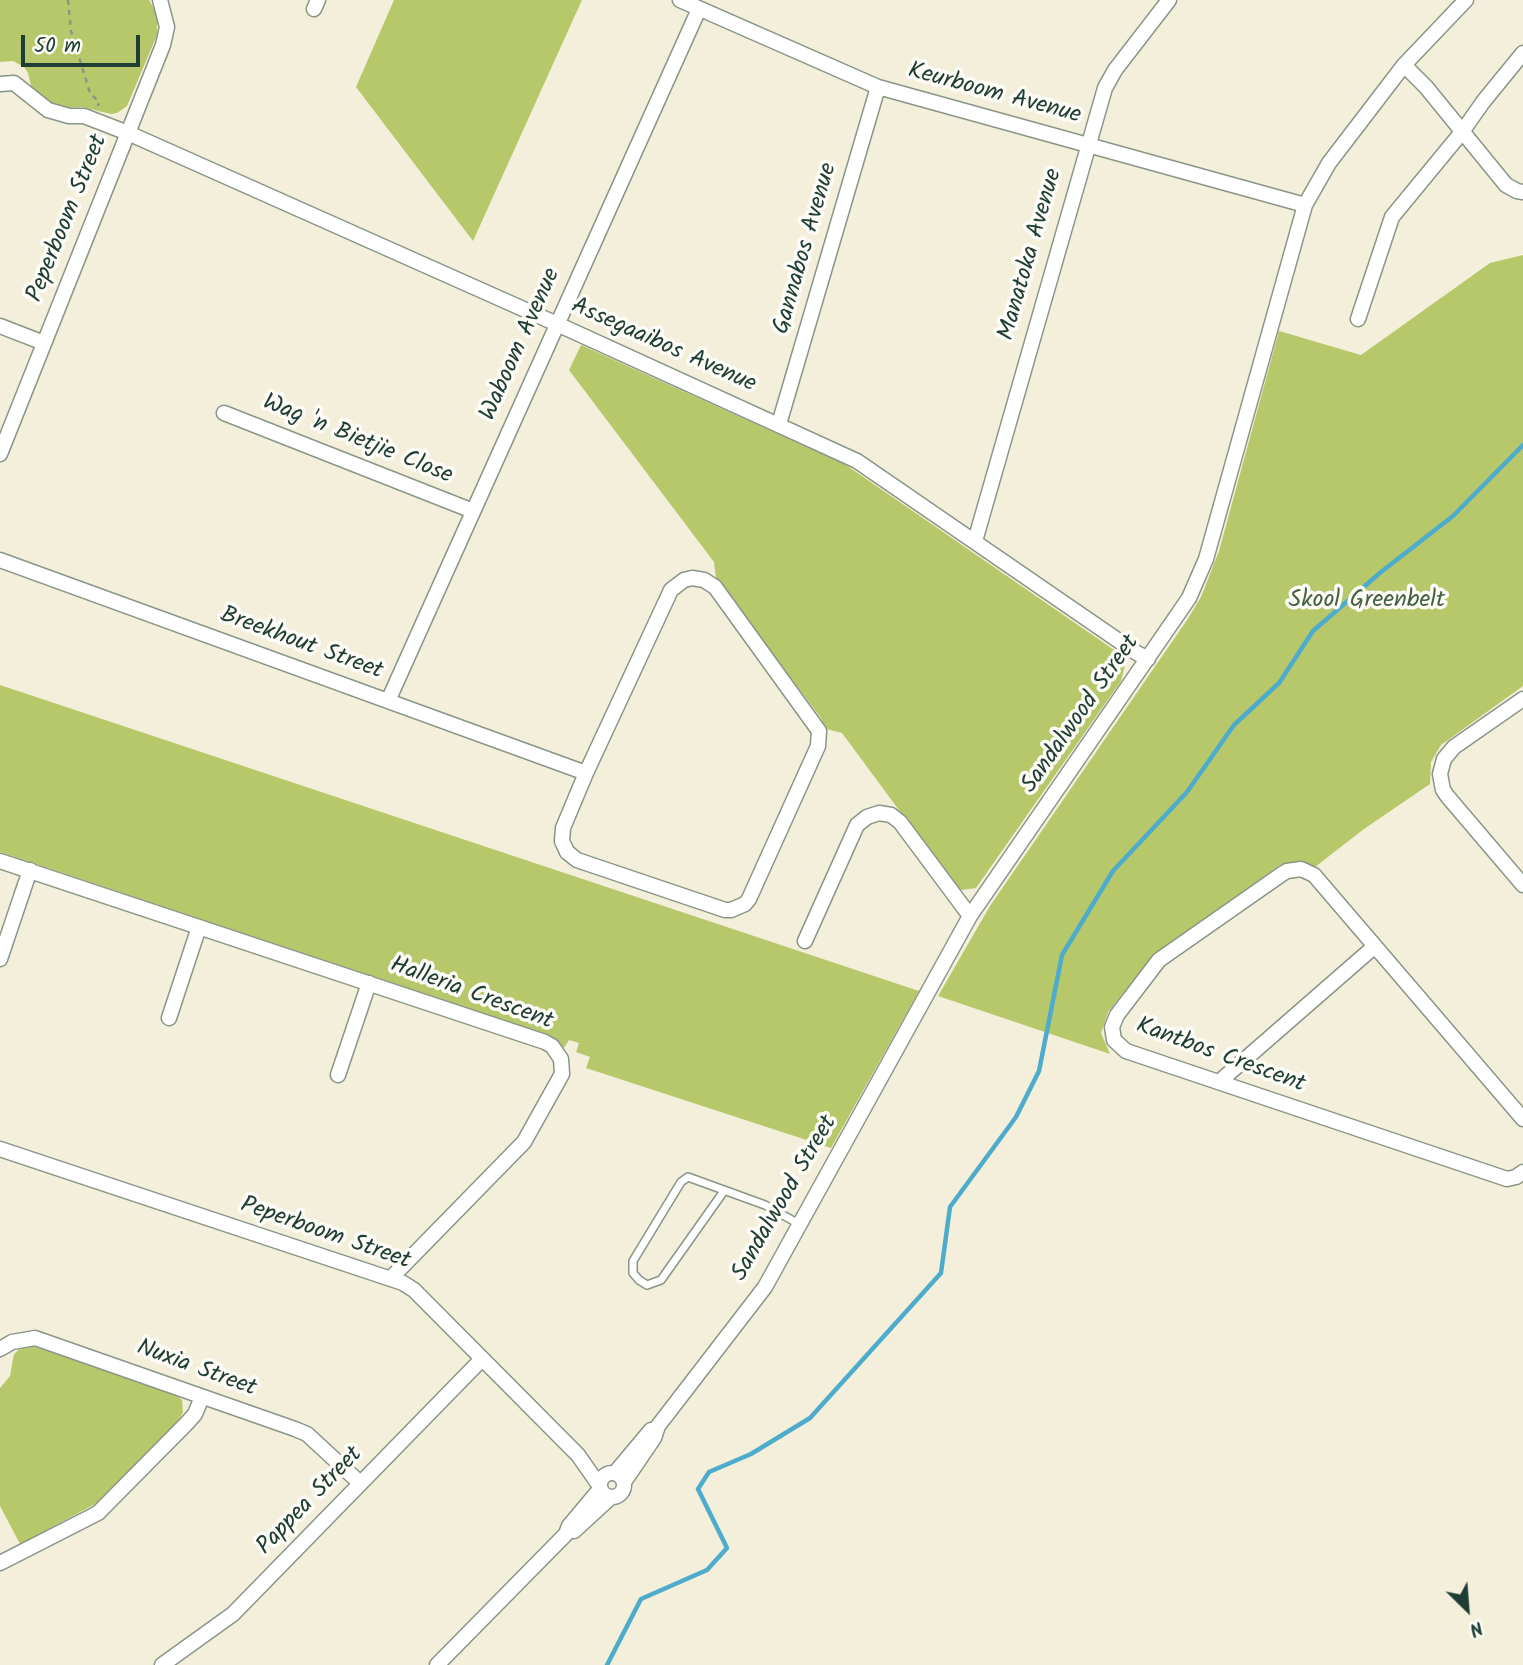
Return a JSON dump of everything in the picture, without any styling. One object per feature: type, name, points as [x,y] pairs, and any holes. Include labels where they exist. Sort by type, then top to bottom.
[{"type":"street","name":"Peperboom Street","points":[[0,454],[166,36],[166,17],[160,0]]},
{"type":"street","name":"Keurboom Avenue","points":[[680,0],[878,87],[1306,205]]},
{"type":"street","name":"Manatoka Avenue","points":[[975,541],[1087,145],[1110,79],[1169,0]]},
{"type":"street","name":"Sandalwood Street","points":[[617,1476],[654,1438],[658,1426],[765,1287],[970,916],[1189,598],[1203,566],[1306,205],[1329,163],[1404,65],[1466,0]]},
{"type":"street","name":"Waboom Avenue","points":[[388,701],[699,9]]},
{"type":"street","points":[[1358,319],[1392,217],[1523,53]]},
{"type":"street","points":[[1404,65],[1426,87],[1506,185],[1523,192]]},
{"type":"street","name":"Assegaaibos Avenue","points":[[0,84],[8,82],[19,85],[39,105],[57,114],[97,120],[128,133],[857,461],[1148,659]]},
{"type":"street","name":"Gannabos Avenue","points":[[779,424],[878,87]]},
{"type":"street","points":[[0,326],[44,343]]},
{"type":"street","name":"Wag 'n Bietjie Close","points":[[224,413],[473,511]]},
{"type":"street","name":"Breekhout Street","points":[[0,560],[586,773]]},
{"type":"street","points":[[692,578],[704,580],[715,587],[819,731],[818,746],[749,899],[745,904],[731,910],[572,856],[564,846],[562,835],[586,773],[671,590],[684,580],[692,578]]},
{"type":"street","points":[[1523,699],[1454,747],[1444,759],[1440,774],[1443,790],[1448,797],[1523,885]]},
{"type":"street","points":[[805,941],[857,825],[867,817],[879,813],[900,822],[970,916]]},
{"type":"street","name":"Halleria Crescent","points":[[0,860],[545,1042],[557,1052],[562,1067],[560,1081],[524,1142],[390,1279]]},
{"type":"street","name":"Kantbos Crescent","points":[[1523,1119],[1308,871],[1294,869],[1282,874],[1153,965],[1114,1021],[1114,1040],[1126,1051],[1502,1177],[1511,1179],[1523,1172]]},
{"type":"street","points":[[0,959],[30,870]]},
{"type":"street","points":[[169,1018],[200,927]]},
{"type":"street","points":[[1219,1082],[1375,946]]},
{"type":"street","name":"Halleria Crescent","points":[[338,1075],[369,983]]},
{"type":"street","name":"Peperboom Street","points":[[0,1149],[390,1279],[414,1290],[579,1455],[604,1491]]},
{"type":"street","name":"Nuxia Street","points":[[0,1349],[23,1338],[35,1338],[181,1387],[307,1434],[360,1483]]},
{"type":"street","name":"Pappea Street","points":[[163,1665],[233,1614],[482,1359]]},
{"type":"street","points":[[0,1563],[98,1513],[187,1423],[202,1397]]},
{"type":"street","name":"Peperboom Street","points":[[579,1455],[617,1476]]},
{"type":"street","points":[[437,1665],[566,1534],[576,1530],[604,1491],[603,1476],[617,1476],[621,1493],[604,1491]]},
{"type":"lane","points":[[724,1191],[661,1280],[647,1285],[639,1280],[633,1273],[633,1261],[681,1182],[688,1177],[765,1205],[800,1225]]},
{"type":"path","points":[[68,0],[71,31],[90,93],[99,102],[97,120]]},
{"type":"green space","points":[[0,0],[149,0],[157,14],[157,35],[127,106],[111,114],[82,107],[66,108],[40,98],[32,90],[24,67],[13,61],[0,62]]},
{"type":"green space","points":[[394,0],[582,0],[473,241],[356,87]]},
{"type":"green space","name":"Skool Greenbelt","points":[[1523,255],[1523,686],[1441,745],[1431,762],[1430,784],[1364,829],[1315,867],[1301,862],[1280,865],[1152,957],[1108,1012],[1101,1033],[1110,1054],[938,996],[990,906],[1201,597],[1219,551],[1279,331],[1361,355],[1490,263]]},
{"type":"green space","points":[[581,345],[846,465],[1120,654],[1125,665],[1121,681],[976,888],[961,890],[953,883],[842,733],[826,729],[821,718],[716,579],[714,562],[569,370]]},
{"type":"green space","points":[[0,685],[919,991],[831,1148],[586,1068],[590,1057],[576,1052],[579,1043],[569,1040],[564,1048],[550,1036],[0,852]]},
{"type":"green space","points":[[30,1345],[173,1393],[182,1400],[183,1412],[178,1422],[97,1503],[20,1544],[0,1506],[0,1388],[10,1376],[14,1354]]},
{"type":"waterway","points":[[607,1665],[641,1599],[707,1570],[727,1548],[698,1489],[709,1472],[751,1454],[810,1418],[941,1273],[950,1207],[1016,1117],[1039,1071],[1062,955],[1113,871],[1187,792],[1234,725],[1279,683],[1313,631],[1381,572],[1453,516],[1523,445]]}]
